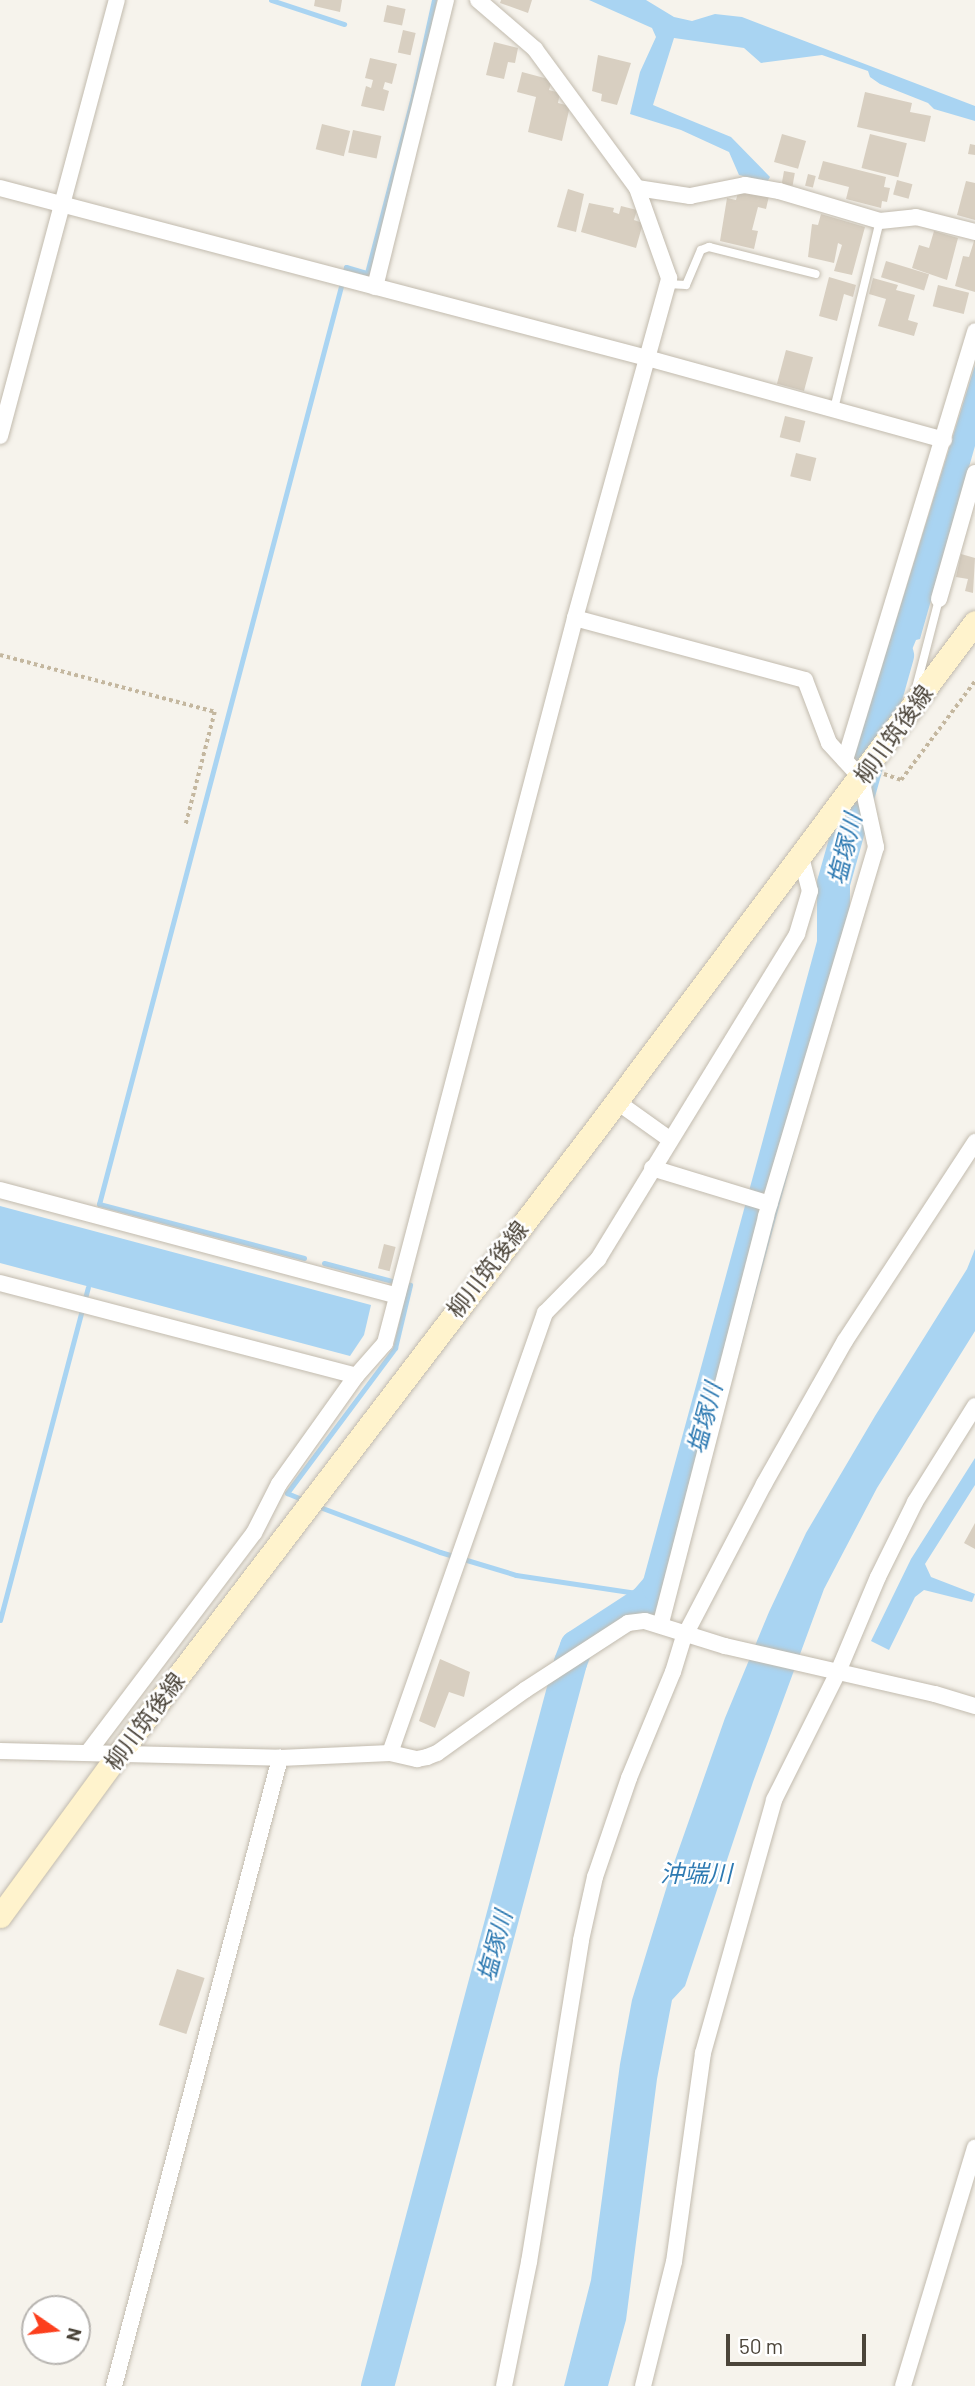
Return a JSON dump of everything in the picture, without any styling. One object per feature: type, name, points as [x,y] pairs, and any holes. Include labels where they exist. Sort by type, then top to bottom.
[{"type":"main road","name":"柳川筑後線","points":[[0,1916],[118,1755],[864,774],[975,622]]},
{"type":"street","points":[[0,436],[117,0]]},
{"type":"street","points":[[376,287],[446,0]]},
{"type":"street","points":[[89,1751],[254,1533],[279,1484],[356,1376],[385,1343],[575,618],[669,278],[662,251],[637,188],[535,49],[478,0]]},
{"type":"street","points":[[637,188],[690,196],[745,185],[779,191],[880,221],[916,217],[975,232]]},
{"type":"street","points":[[0,188],[647,358],[944,440]]},
{"type":"street","points":[[845,761],[975,331]]},
{"type":"street","points":[[939,599],[975,473]]},
{"type":"street","points":[[575,618],[805,680],[829,743],[845,761],[864,774],[876,847],[770,1204],[661,1624]]},
{"type":"street","points":[[390,1753],[545,1313],[598,1258],[797,934],[810,891],[801,857]]},
{"type":"street","points":[[616,1101],[669,1139]]},
{"type":"street","points":[[504,2386],[533,2235],[581,1940],[595,1877],[629,1778],[687,1633],[764,1484],[839,1352],[975,1142]]},
{"type":"street","points":[[652,1168],[770,1204]]},
{"type":"street","points":[[0,1190],[397,1296]]},
{"type":"street","points":[[0,1283],[356,1376]]},
{"type":"street","points":[[643,2386],[674,2262],[703,2053],[774,1800],[838,1672],[877,1577],[915,1502],[975,1406]]},
{"type":"street","points":[[0,1751],[89,1751],[118,1755],[280,1758],[390,1753],[417,1759],[437,1754],[524,1690],[628,1623],[661,1624],[725,1646],[935,1694],[975,1706]]},
{"type":"street","points":[[114,2386],[280,1758]]},
{"type":"street","points":[[903,2386],[975,2148]]},
{"type":"lane","points":[[834,410],[880,221]]},
{"type":"lane","points":[[667,284],[686,285],[701,250],[709,247],[817,274]]},
{"type":"lane","points":[[909,713],[939,599]]},
{"type":"path","points":[[0,655],[215,712],[186,824]]},
{"type":"path","points":[[864,774],[901,780],[975,681]]},
{"type":"water","points":[[589,0],[646,0],[674,17],[692,21],[715,14],[742,17],[975,106],[975,121],[934,109],[928,103],[880,84],[870,77],[868,71],[822,55],[761,63],[744,48],[674,38],[653,105],[731,137],[770,177],[767,182],[739,175],[729,152],[681,130],[630,114],[640,72],[656,37],[652,28]]},
{"type":"water","points":[[975,365],[975,446],[920,639],[916,640],[892,698],[870,704]]},
{"type":"water","points":[[0,1206],[371,1305],[364,1335],[350,1356],[0,1263]]},
{"type":"water","name":"沖端川","points":[[975,1249],[975,1331],[877,1488],[824,1589],[753,1782],[685,1986],[672,2000],[657,2079],[626,2320],[608,2386],[564,2386],[591,2280],[620,2064],[632,2000],[674,1863],[725,1718],[769,1612],[806,1533],[967,1269]]},
{"type":"water","points":[[975,1458],[975,1485],[925,1564],[931,1577],[975,1594],[972,1602],[924,1590],[915,1597],[889,1650],[871,1641],[911,1559]]},
{"type":"building","points":[[315,0],[342,0],[340,12],[314,6]]},
{"type":"building","points":[[501,0],[532,0],[528,13],[500,3]]},
{"type":"building","points":[[387,5],[406,9],[402,26],[383,22]]},
{"type":"building","points":[[403,30],[416,33],[410,55],[398,52]]},
{"type":"building","points":[[494,42],[518,48],[515,63],[508,62],[504,79],[486,75]]},
{"type":"building","points":[[598,55],[631,63],[617,105],[601,101],[602,94],[592,91]]},
{"type":"building","points":[[370,58],[397,64],[392,84],[385,82],[383,89],[389,91],[384,111],[361,106],[366,86],[371,88],[373,80],[365,78]]},
{"type":"building","points":[[522,72],[552,80],[549,90],[560,93],[558,103],[570,106],[562,141],[528,132],[536,97],[517,92]]},
{"type":"building","points":[[865,92],[912,103],[910,112],[931,116],[925,142],[857,127]]},
{"type":"building","points":[[322,124],[350,131],[344,156],[316,149]]},
{"type":"building","points":[[353,130],[381,136],[377,159],[348,152]]},
{"type":"building","points":[[782,134],[806,141],[798,169],[774,162]]},
{"type":"building","points":[[870,134],[907,143],[898,177],[862,168]]},
{"type":"building","points":[[970,144],[975,145],[975,155],[968,154]]},
{"type":"building","points":[[823,161],[886,177],[884,187],[890,188],[887,202],[882,201],[881,208],[846,199],[849,187],[818,179]]},
{"type":"building","points":[[784,171],[795,173],[793,186],[782,184]]},
{"type":"building","points":[[808,174],[816,176],[813,188],[805,186]]},
{"type":"building","points":[[897,180],[912,184],[909,199],[893,194]]},
{"type":"building","points":[[966,181],[975,183],[975,220],[957,215]]},
{"type":"building","points":[[568,189],[584,194],[576,232],[557,227]]},
{"type":"building","points":[[739,189],[769,196],[766,209],[758,207],[752,230],[758,231],[754,249],[720,241],[727,198],[736,200]]},
{"type":"building","points":[[589,203],[614,208],[613,212],[619,214],[621,206],[637,210],[634,220],[643,223],[636,248],[581,232]]},
{"type":"building","points":[[821,214],[865,227],[852,275],[834,271],[842,245],[838,243],[834,263],[808,257],[812,224],[818,225]]},
{"type":"building","points":[[934,231],[958,238],[947,280],[912,268],[919,245],[929,248]]},
{"type":"building","points":[[975,238],[975,292],[955,286],[963,256],[969,257]]},
{"type":"building","points":[[886,261],[929,274],[924,290],[881,277]]},
{"type":"building","points":[[829,277],[856,285],[853,297],[844,294],[837,321],[819,316]]},
{"type":"building","points":[[873,278],[898,285],[896,290],[915,295],[908,320],[918,323],[914,336],[878,326],[886,299],[869,294]]},
{"type":"building","points":[[938,285],[969,293],[964,314],[933,306]]},
{"type":"building","points":[[786,350],[813,357],[804,391],[777,384]]},
{"type":"building","points":[[785,416],[805,421],[800,442],[780,437]]},
{"type":"building","points":[[796,453],[816,458],[811,481],[790,476]]},
{"type":"building","points":[[961,554],[975,558],[973,593],[965,591],[968,579],[956,577]]},
{"type":"building","points":[[384,1244],[396,1247],[390,1271],[378,1268]]},
{"type":"building","points":[[975,1523],[975,1549],[964,1543]]},
{"type":"building","points":[[440,1659],[470,1672],[464,1697],[449,1692],[435,1728],[419,1721]]},
{"type":"building","points":[[177,1969],[205,1978],[186,2034],[159,2025]]},
{"type":"waterway","points":[[271,0],[344,24]]},
{"type":"waterway","points":[[304,1258],[99,1204],[346,267],[367,273],[413,96],[434,0]]},
{"type":"waterway","name":"塩塚川","points":[[377,2386],[570,1662],[576,1646],[645,1601],[658,1586],[833,943],[833,883],[897,655]]},
{"type":"waterway","points":[[324,1263],[392,1281]]},
{"type":"waterway","points":[[304,1500],[287,1493],[395,1348],[410,1285]]},
{"type":"waterway","points":[[0,1620],[88,1287]]},
{"type":"waterway","points":[[317,1506],[440,1552],[516,1575],[650,1595]]}]
